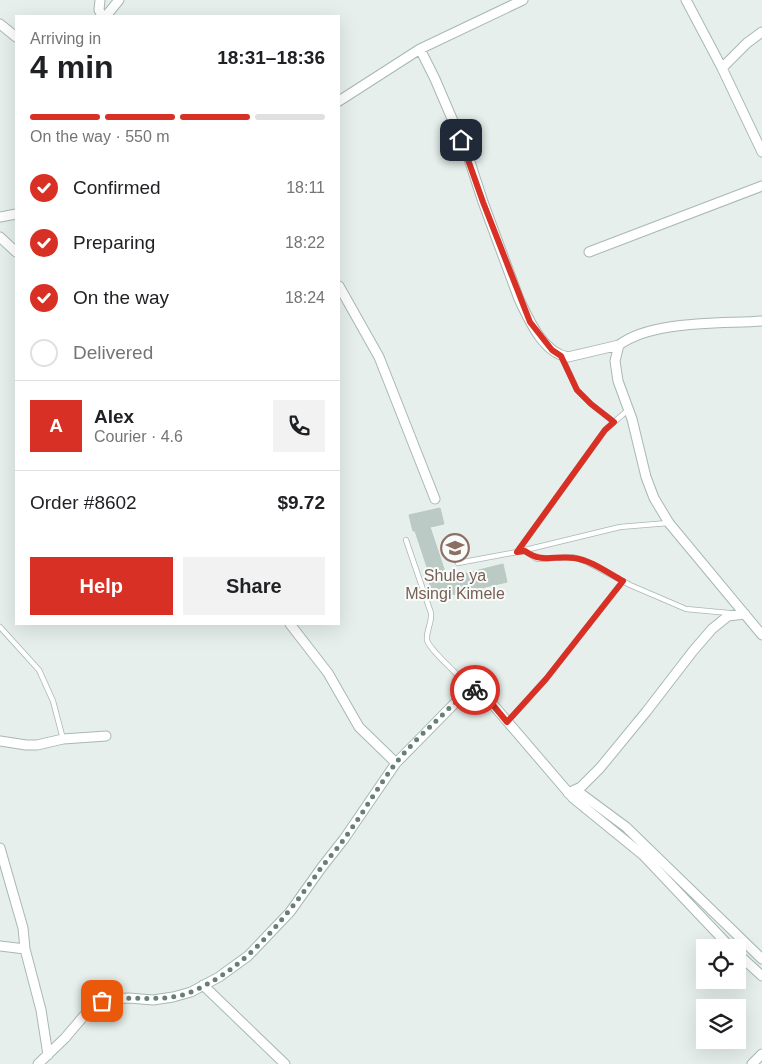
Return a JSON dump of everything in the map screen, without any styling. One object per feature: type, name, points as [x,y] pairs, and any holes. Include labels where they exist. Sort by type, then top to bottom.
[{"type":"street","points":[[100,0],[100,10],[103,15]]},
{"type":"street","points":[[105,15],[119,0]]},
{"type":"street","points":[[340,100],[420,49],[523,0]]},
{"type":"street","points":[[686,0],[722,68],[762,152]]},
{"type":"street","points":[[0,24],[15,36]]},
{"type":"street","points":[[722,68],[747,43],[762,32]]},
{"type":"street","points":[[420,49],[465,148],[483,202],[523,307],[530,322],[552,350],[561,356],[568,357],[619,345],[634,335],[652,330],[682,326],[762,321]]},
{"type":"street","points":[[589,252],[762,186]]},
{"type":"street","points":[[0,217],[15,214]]},
{"type":"street","points":[[0,237],[15,251]]},
{"type":"street","points":[[340,288],[379,357],[435,499]]},
{"type":"street","points":[[619,345],[615,361],[620,390],[629,409],[646,477],[654,498],[669,523],[762,635]]},
{"type":"street","points":[[572,792],[600,768],[693,651],[722,620],[734,614],[745,614]]},
{"type":"street","points":[[291,625],[328,673],[358,726],[396,763]]},
{"type":"street","points":[[38,1064],[48,1056],[94,1004],[110,999],[153,1000],[191,992],[248,956],[290,912],[322,866],[344,840],[396,763],[455,703],[473,690],[483,693],[507,722],[572,792],[643,855],[722,939]]},
{"type":"street","points":[[0,741],[37,745],[63,739],[106,736]]},
{"type":"street","points":[[572,792],[626,828],[762,958]]},
{"type":"street","points":[[0,848],[23,928],[25,949],[41,1010],[48,1056]]},
{"type":"street","points":[[0,946],[25,949]]},
{"type":"street","points":[[746,961],[762,976]]},
{"type":"street","points":[[204,985],[285,1064]]},
{"type":"street","points":[[752,1064],[762,1054]]},
{"type":"lane","points":[[561,356],[577,390],[614,422]]},
{"type":"lane","points":[[517,552],[605,430],[629,409]]},
{"type":"lane","points":[[458,563],[525,551],[620,527],[669,523]]},
{"type":"lane","points":[[406,540],[431,613],[431,625],[427,633],[429,645],[473,690]]},
{"type":"lane","points":[[525,551],[537,559],[573,557],[587,562],[623,581],[686,609],[734,614]]},
{"type":"lane","points":[[507,722],[546,679],[623,581]]},
{"type":"lane","points":[[0,627],[34,662],[39,670],[53,701],[63,739]]},
{"type":"building","points":[[440,508],[444,524],[430,527],[447,578],[503,564],[507,582],[434,599],[426,571],[428,570],[409,515]]},
{"type":"way so far","points":[[102,1001],[129,998],[153,1000],[191,992],[219,977],[248,956],[290,912],[322,866],[344,840],[396,763],[455,703],[475,690]]},
{"type":"place","name":"Shule ya Msingi Kimele","points":[[455,548]]},
{"type":"route","points":[[461,140],[519,299],[530,322],[552,350],[561,356],[577,390],[614,422],[605,430],[517,552],[525,551],[537,559],[573,557],[587,562],[623,581],[546,679],[507,722],[483,693],[475,690]]}]
